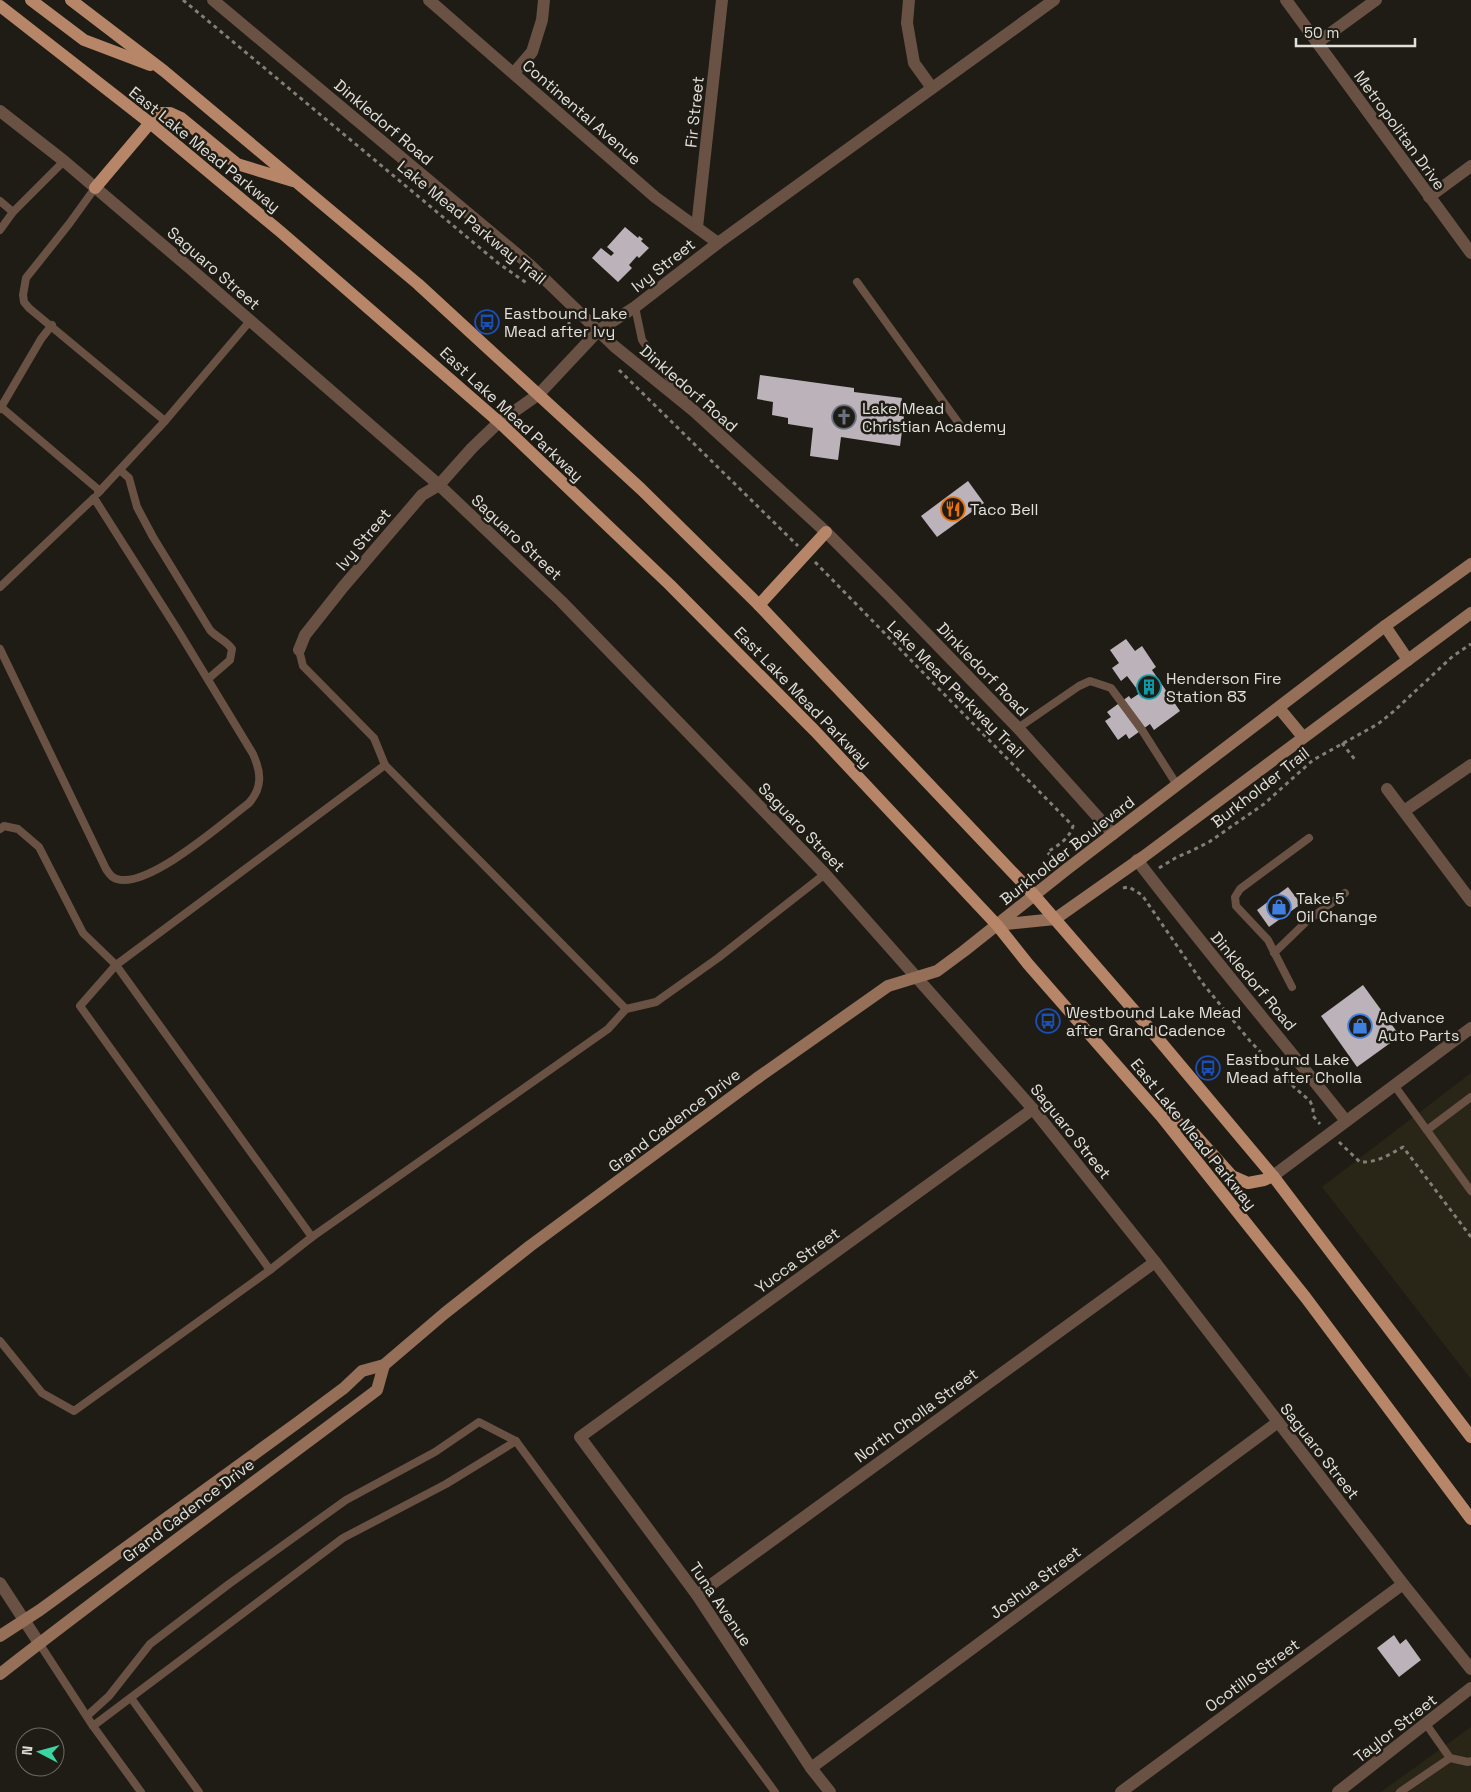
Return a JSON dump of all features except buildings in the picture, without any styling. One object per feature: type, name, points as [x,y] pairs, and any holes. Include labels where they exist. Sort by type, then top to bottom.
[{"type":"main road","points":[[31,0],[84,40],[164,70]]},
{"type":"main road","name":"East Lake Mead Parkway","points":[[71,0],[164,70],[418,284],[641,489],[759,604],[1055,919],[1273,1176],[1471,1437]]},
{"type":"main road","name":"East Lake Mead Parkway","points":[[0,6],[150,123],[319,265],[500,422],[670,585],[815,731],[997,925],[1028,964],[1161,1116],[1306,1298],[1471,1519]]},
{"type":"main road","points":[[95,188],[150,123],[161,113],[170,113],[182,118],[237,164],[299,183]]},
{"type":"main road","points":[[759,604],[826,532]]},
{"type":"main road","name":"Burkholder Boulevard","points":[[997,925],[1385,626],[1471,564]]},
{"type":"main road","name":"Burkholder Boulevard","points":[[997,925],[1055,919],[1471,613]]},
{"type":"main road","points":[[1385,626],[1408,660]]},
{"type":"main road","points":[[1279,708],[1303,738]]},
{"type":"main road","name":"Grand Cadence Drive","points":[[0,1636],[24,1621],[297,1423],[362,1371],[384,1365],[445,1313],[530,1246],[756,1079],[888,986],[937,970],[997,925]]},
{"type":"main road","points":[[1161,1116],[1189,1128],[1232,1176],[1248,1183],[1273,1176]]},
{"type":"main road","name":"Grand Cadence Drive","points":[[0,1674],[99,1596],[376,1390],[384,1365]]},
{"type":"street","name":"Dinkledorf Road","points":[[213,0],[530,265],[614,346],[694,411],[826,532],[1018,728],[1113,834]]},
{"type":"street","name":"Continental Avenue","points":[[429,0],[655,197],[718,243]]},
{"type":"street","points":[[514,73],[532,52],[542,20],[544,0]]},
{"type":"street","name":"Fir Street","points":[[697,227],[722,0]]},
{"type":"street","points":[[909,0],[906,23],[914,62],[932,88]]},
{"type":"street","name":"Ivy Street","points":[[299,650],[305,635],[422,494],[439,485],[472,448],[500,422],[539,394],[599,330],[635,307],[718,243],[1054,0]]},
{"type":"street","name":"Metropolitan Drive","points":[[1286,0],[1471,254]]},
{"type":"street","points":[[1317,43],[1376,0]]},
{"type":"street","name":"Saguaro Street","points":[[0,111],[95,188],[439,485],[562,602],[825,874],[1033,1109],[1155,1262],[1403,1584],[1471,1669]]},
{"type":"street","points":[[1429,196],[1471,166]]},
{"type":"street","points":[[1404,811],[1471,765]]},
{"type":"street","points":[[1387,789],[1471,901]]},
{"type":"street","name":"Dinkledorf Road","points":[[1137,860],[1195,936],[1257,1009],[1346,1121]]},
{"type":"street","points":[[1273,1176],[1471,1028]]},
{"type":"street","name":"Yucca Street","points":[[580,1438],[1033,1109]]},
{"type":"street","name":"North Cholla Street","points":[[697,1595],[1155,1262]]},
{"type":"street","name":"Joshua Street","points":[[811,1768],[1278,1422]]},
{"type":"street","name":"Tuna Avenue","points":[[580,1438],[697,1595],[811,1768],[830,1792]]},
{"type":"street","points":[[0,1583],[39,1643]]},
{"type":"street","name":"Ocotillo Street","points":[[1121,1792],[1403,1584]]},
{"type":"street","name":"Taylor Street","points":[[1338,1792],[1471,1688]]},
{"type":"lane","points":[[0,230],[12,212],[64,162]]},
{"type":"lane","points":[[95,188],[26,278],[24,302],[165,421]]},
{"type":"lane","points":[[0,201],[12,212]]},
{"type":"lane","points":[[857,282],[963,430]]},
{"type":"lane","points":[[635,307],[642,340],[694,411]]},
{"type":"lane","points":[[0,587],[94,498],[165,421],[250,321]]},
{"type":"lane","points":[[52,325],[41,339],[1,408],[100,490]]},
{"type":"lane","points":[[120,470],[129,478],[137,507],[153,537],[210,630],[228,643],[232,649],[230,660],[208,679]]},
{"type":"lane","points":[[0,650],[110,876],[117,879],[132,880],[176,859],[249,803],[258,791],[260,783],[258,764],[208,679],[94,498]]},
{"type":"lane","points":[[299,650],[303,666],[374,738],[385,765],[626,1009]]},
{"type":"lane","points":[[1018,728],[1079,686],[1090,681],[1111,688],[1142,730],[1177,785]]},
{"type":"lane","points":[[270,1270],[80,1006],[116,965],[385,765]]},
{"type":"lane","points":[[0,829],[4,826],[18,829],[39,847],[83,933],[116,965],[312,1237]]},
{"type":"lane","points":[[1292,987],[1268,940],[1236,906],[1235,897],[1240,889],[1309,838]]},
{"type":"lane","points":[[0,1340],[42,1393],[74,1412],[270,1270],[312,1237],[608,1028],[626,1009],[656,1002],[718,958],[825,874]]},
{"type":"lane","points":[[1274,953],[1307,921],[1345,893]]},
{"type":"lane","points":[[1394,1086],[1471,1191]]},
{"type":"lane","points":[[1427,1130],[1471,1097]]},
{"type":"lane","points":[[87,1716],[109,1696],[150,1644],[229,1584],[346,1500],[435,1452],[479,1422],[516,1441],[775,1792]]},
{"type":"lane","points":[[93,1726],[343,1538],[446,1484],[516,1441]]},
{"type":"lane","points":[[39,1643],[93,1726],[141,1792]]},
{"type":"lane","points":[[131,1698],[199,1792]]},
{"type":"lane","points":[[1426,1724],[1450,1758],[1471,1761]]},
{"type":"lane","points":[[1400,1792],[1450,1758]]},
{"type":"path","name":"Lake Mead Parkway Trail","points":[[183,0],[498,263],[531,285]]},
{"type":"path","points":[[568,318],[569,326],[588,342]]},
{"type":"path","points":[[612,364],[794,542]]},
{"type":"path","name":"Lake Mead Parkway Trail","points":[[822,569],[1074,825],[1066,839],[1047,852]]},
{"type":"path","name":"Burkholder Trail","points":[[1129,887],[1177,857],[1209,842],[1264,804],[1312,760],[1378,724],[1453,656],[1471,644]]},
{"type":"path","points":[[1342,743],[1356,761]]},
{"type":"shaded area","points":[[1471,1073],[1471,1379],[1322,1187]]},
{"type":"shaded area","points":[[1471,1727],[1471,1792],[1381,1792]]},
{"type":"place","name":"Eastbound Lake Mead after Ivy","points":[[487,322]]},
{"type":"place","name":"Lake Mead Christian Academy","points":[[844,417]]},
{"type":"place","name":"Taco Bell","points":[[953,509]]},
{"type":"place","name":"Henderson Fire Station 83","points":[[1149,687]]},
{"type":"place","name":"Take 5 Oil Change","points":[[1279,907]]},
{"type":"place","name":"Westbound Lake Mead after Grand Cadence","points":[[1048,1021]]},
{"type":"place","name":"Advance Auto Parts","points":[[1360,1026]]},
{"type":"place","name":"Eastbound Lake Mead after Cholla","points":[[1208,1068]]}]
